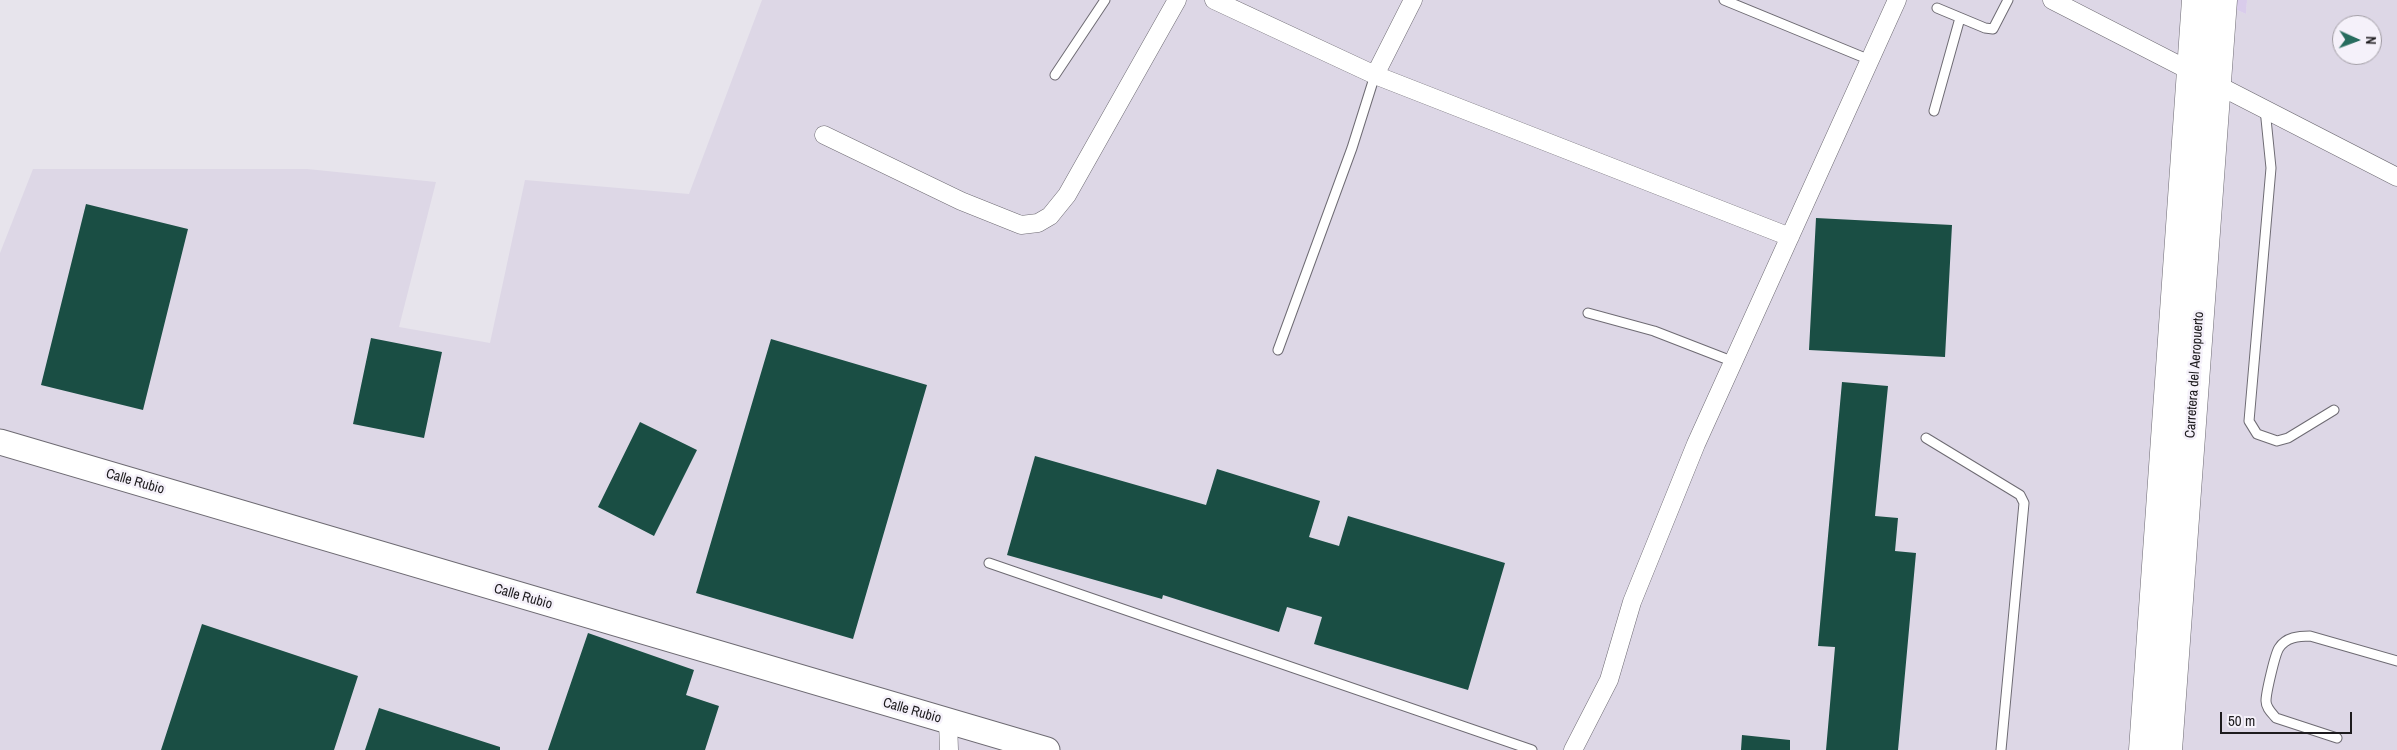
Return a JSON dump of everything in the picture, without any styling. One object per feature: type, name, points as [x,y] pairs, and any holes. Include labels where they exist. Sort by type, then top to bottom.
[{"type":"main road","name":"Carretera del Aeropuerto","points":[[2168,750],[2163,642],[2190,70],[2196,0]]},
{"type":"main road","name":"Carretera del Aeropuerto","points":[[2142,750],[2163,642],[2216,84],[2222,0]]},
{"type":"street","points":[[824,135],[961,201],[1021,224],[1038,223],[1050,216],[1067,195],[1177,0]]},
{"type":"street","points":[[1214,0],[1375,75],[1790,237]]},
{"type":"street","points":[[1375,75],[1413,0]]},
{"type":"street","points":[[1573,750],[1609,680],[1632,602],[1648,559],[1734,362],[1897,0]]},
{"type":"street","points":[[2052,0],[2397,177]]},
{"type":"street","name":"Calle Rubio","points":[[0,442],[1047,750]]},
{"type":"street","points":[[948,721],[949,750]]},
{"type":"lane","points":[[1055,75],[1105,0]]},
{"type":"lane","points":[[1724,0],[1870,60]]},
{"type":"lane","points":[[1937,8],[1985,28],[1993,29],[2008,0]]},
{"type":"lane","points":[[1934,111],[1960,18]]},
{"type":"lane","points":[[1278,350],[1352,148],[1375,75]]},
{"type":"lane","points":[[2265,109],[2270,168],[2249,421],[2257,434],[2277,441],[2288,438],[2334,410]]},
{"type":"lane","points":[[1588,313],[1654,331],[1734,362]]},
{"type":"lane","points":[[1926,438],[2020,496],[2024,503],[2001,750]]},
{"type":"lane","points":[[988,563],[1532,750]]},
{"type":"lane","points":[[2337,738],[2276,718],[2270,711],[2266,703],[2279,648],[2289,639],[2298,636],[2310,636],[2397,661]]},
{"type":"shaded area","points":[[762,0],[2215,0],[2246,14],[2247,0],[2397,0],[2397,750],[0,750],[0,253],[33,169],[307,169],[436,182],[399,327],[490,343],[525,180],[689,194]]},
{"type":"shaded area","points":[[2215,0],[2247,0],[2246,14]]},
{"type":"building","points":[[86,204],[188,229],[143,410],[41,385]]},
{"type":"building","points":[[1816,218],[1952,225],[1945,357],[1809,350]]},
{"type":"building","points":[[371,338],[442,352],[424,438],[353,424]]},
{"type":"building","points":[[771,339],[927,385],[853,639],[696,593]]},
{"type":"building","points":[[1842,382],[1888,386],[1875,516],[1898,518],[1895,551],[1916,553],[1898,750],[1826,750],[1835,647],[1818,646]]},
{"type":"building","points":[[640,422],[697,450],[654,536],[598,507]]},
{"type":"building","points":[[1035,456],[1206,505],[1217,469],[1320,501],[1309,537],[1339,546],[1348,516],[1505,563],[1468,690],[1314,644],[1322,617],[1287,607],[1279,632],[1163,595],[1162,599],[1007,555]]},
{"type":"building","points":[[202,624],[358,676],[334,750],[161,750]]},
{"type":"building","points":[[588,633],[694,670],[686,695],[719,706],[705,750],[548,750]]},
{"type":"building","points":[[379,708],[500,747],[500,750],[365,750]]},
{"type":"building","points":[[1742,735],[1790,740],[1790,750],[1741,750]]}]
